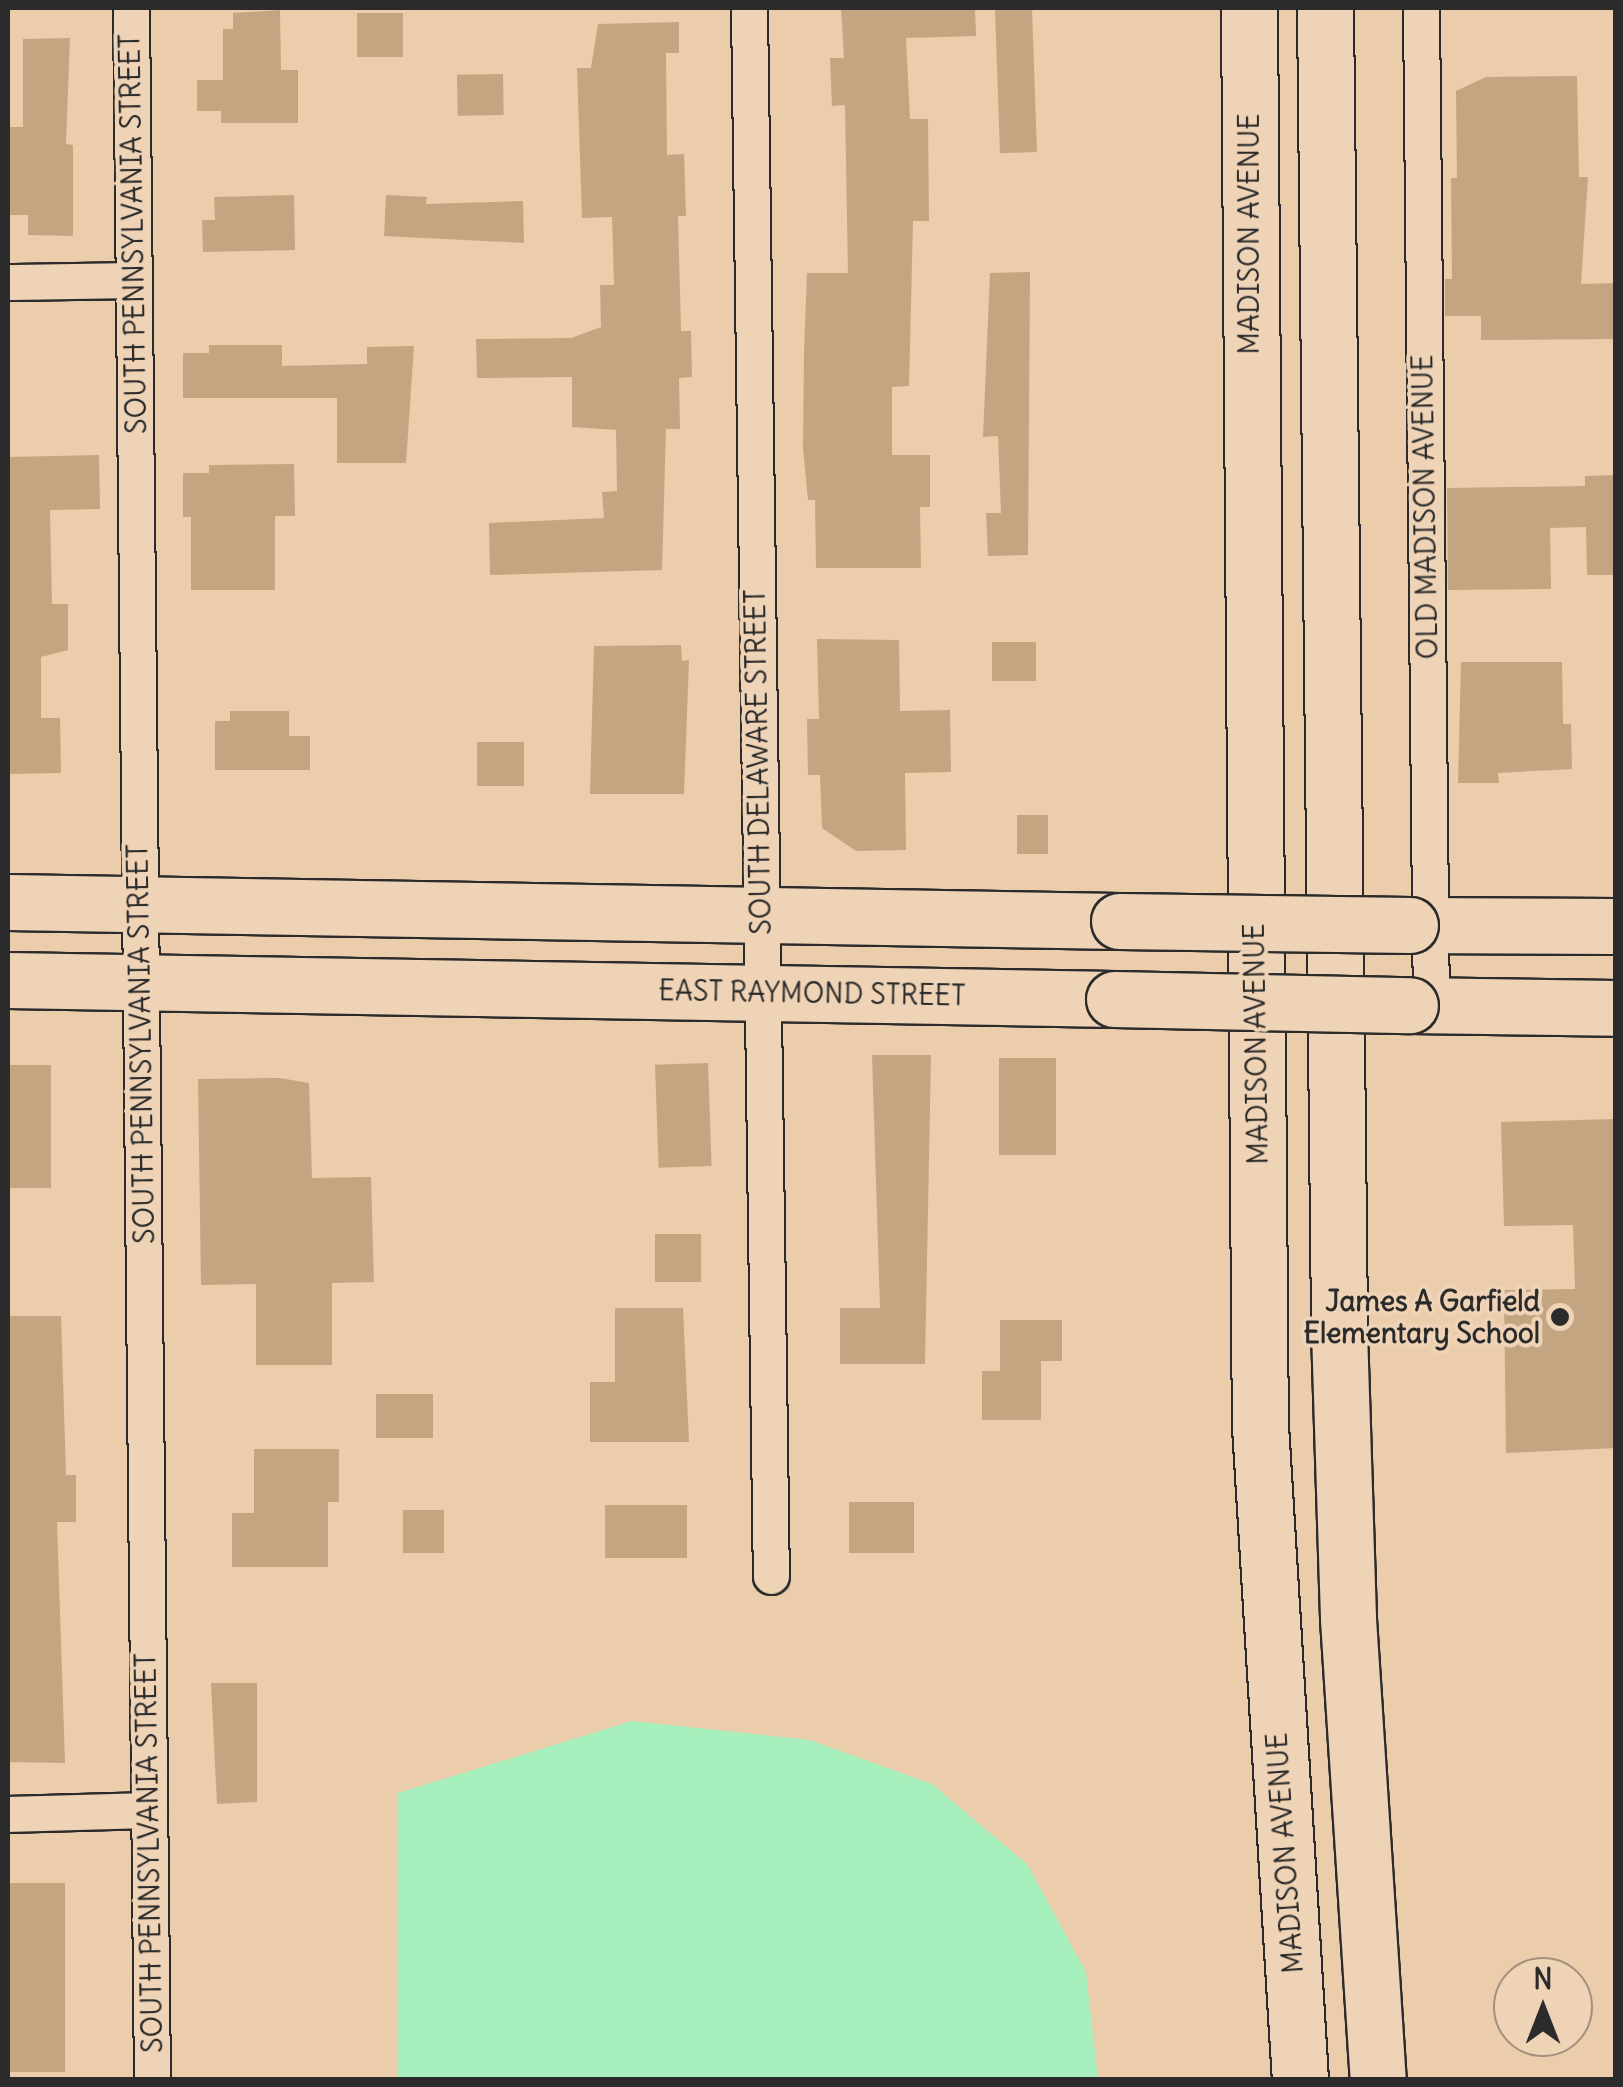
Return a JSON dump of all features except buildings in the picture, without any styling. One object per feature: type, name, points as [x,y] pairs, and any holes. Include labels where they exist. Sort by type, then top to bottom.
[{"type":"main road","name":"MADISON AVENUE","points":[[1248,8],[1260,1426],[1300,2080]]},
{"type":"main road","points":[[1325,8],[1339,1331],[1348,1620],[1378,2080]]},
{"type":"main road","points":[[8,902],[1616,926]]},
{"type":"main road","name":"EAST RAYMOND STREET","points":[[8,980],[1616,1008]]},
{"type":"street","name":"SOUTH PENNSYLVANIA STREET","points":[[131,8],[152,2080]]},
{"type":"street","name":"SOUTH DELAWARE STREET","points":[[748,8],[770,1576]]},
{"type":"street","name":"OLD MADISON AVENUE","points":[[1421,8],[1421,1006]]},
{"type":"street","points":[[8,282],[134,280]]},
{"type":"street","points":[[8,1814],[149,1810]]},
{"type":"green space","points":[[632,1721],[810,1740],[932,1784],[1027,1864],[1086,1972],[1098,2079],[398,2079],[398,1793]]},
{"type":"place","name":"James A Garfield Elementary School","points":[[1560,1317]]}]
